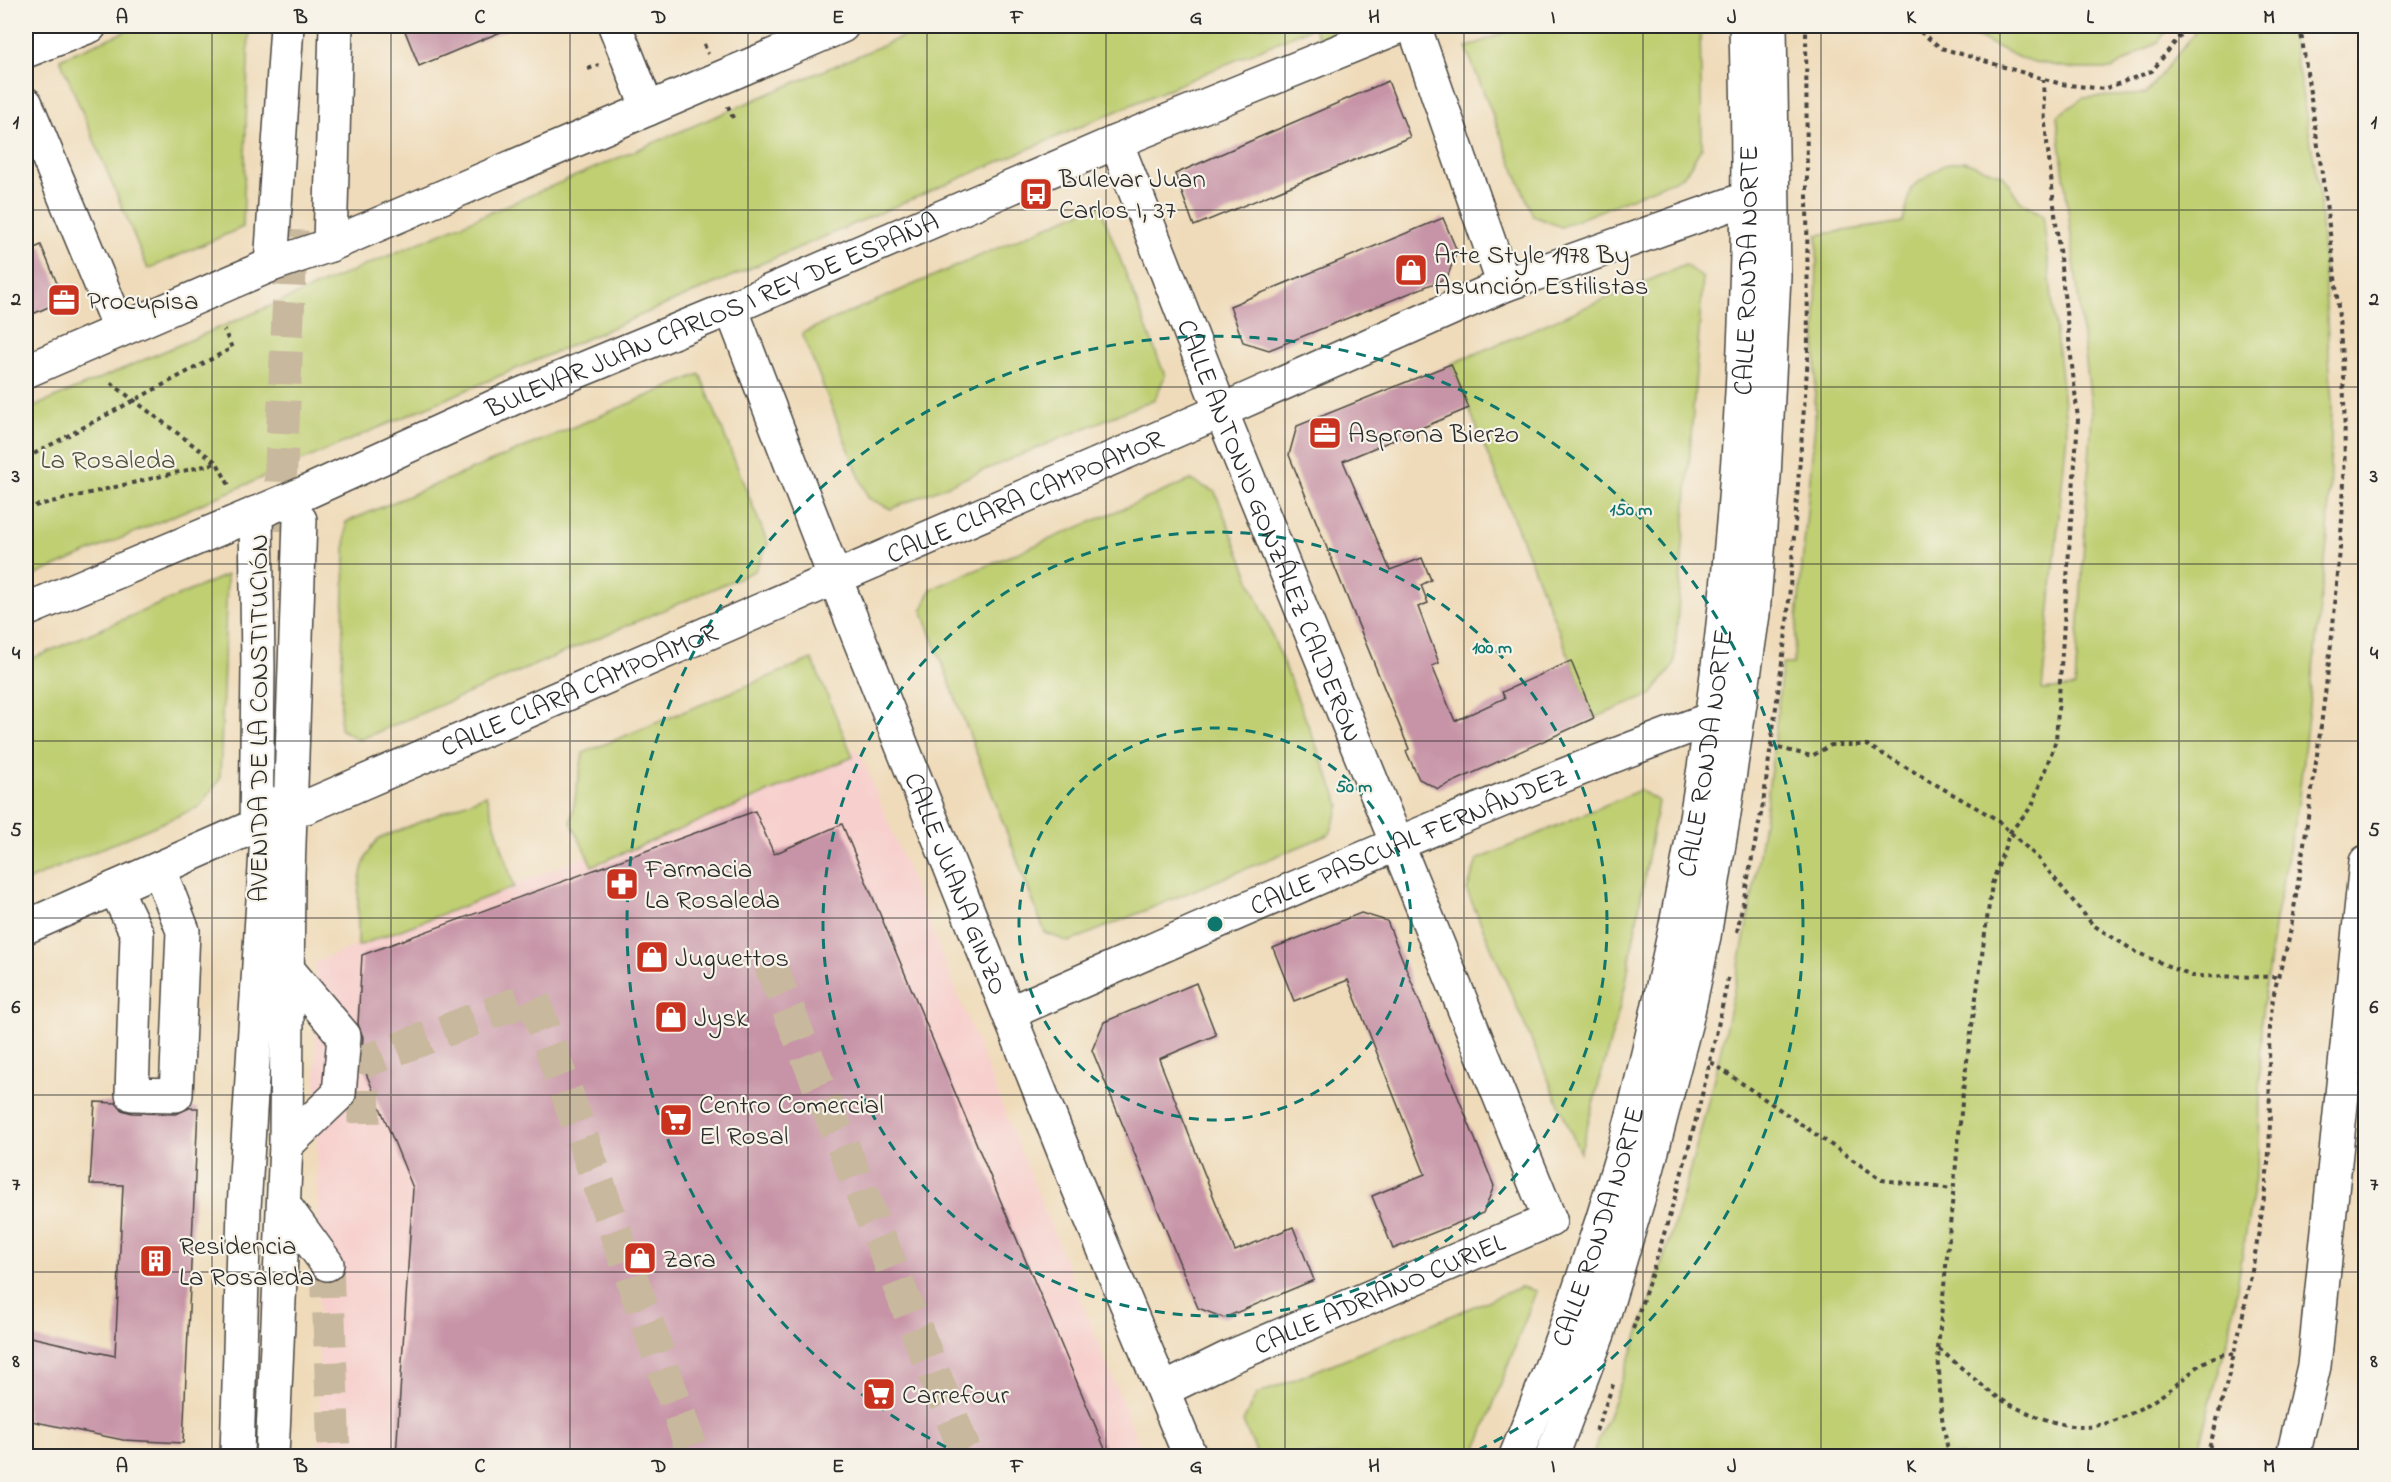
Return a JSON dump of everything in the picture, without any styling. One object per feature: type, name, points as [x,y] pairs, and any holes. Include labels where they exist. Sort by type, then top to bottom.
[{"type":"street","points":[[26,51],[90,26]]},
{"type":"street","points":[[271,265],[287,26]]},
{"type":"street","points":[[302,26],[311,232]]},
{"type":"street","points":[[311,232],[317,26]]},
{"type":"street","points":[[311,232],[336,26]]},
{"type":"street","points":[[615,26],[648,109]]},
{"type":"street","points":[[26,371],[271,265],[311,232],[648,109],[842,26]]},
{"type":"street","name":"BULEVAR JUAN CARLOS I REY DE ESPAÑA","points":[[26,610],[278,522],[318,486],[520,395],[731,308],[1116,142],[1401,26]]},
{"type":"street","points":[[1414,26],[1504,285]]},
{"type":"street","name":"CALLE RONDA NORTE","points":[[1516,1456],[1546,1384],[1623,1152],[1660,1002],[1696,821],[1726,616],[1738,476],[1748,198],[1746,26]]},
{"type":"street","name":"CALLE RONDA NORTE","points":[[1552,1456],[1598,1334],[1651,1155],[1686,1021],[1704,936],[1725,813],[1753,614],[1764,477],[1774,276],[1770,26]]},
{"type":"street","points":[[26,104],[120,330]]},
{"type":"street","name":"CALLE ANTONIO GONZÁLEZ CALDERÓN","points":[[1116,142],[1221,411],[1396,846],[1550,1220]]},
{"type":"street","name":"CALLE CLARA CAMPOAMOR","points":[[306,807],[1221,411],[1504,285],[1748,198]]},
{"type":"street","name":"CALLE JUANA GINZO","points":[[731,308],[835,578],[1078,1187],[1190,1456]]},
{"type":"street","name":"AVENIDA DE LA CONSTITUCIÓN","points":[[274,919],[306,807],[318,486]]},
{"type":"street","name":"AVENIDA DE LA CONSTITUCIÓN","points":[[272,1456],[286,1145],[288,970],[274,919],[255,826],[258,667],[278,522]]},
{"type":"street","name":"AVENIDA DE LA CONSTITUCIÓN","points":[[237,1456],[244,1208],[274,919],[274,735],[278,522]]},
{"type":"street","name":"CALLE PASCUAL FERNÁNDEZ","points":[[1009,1013],[1396,846],[1637,746],[1711,719]]},
{"type":"street","points":[[26,927],[255,826]]},
{"type":"street","points":[[115,888],[137,934],[132,1094],[176,1095],[183,931],[159,869]]},
{"type":"street","points":[[2293,1456],[2314,1366],[2365,877]]},
{"type":"street","points":[[286,1145],[339,1094],[344,1036],[288,970]]},
{"type":"street","points":[[284,1205],[327,1264]]},
{"type":"street","points":[[1550,1220],[1590,1252]]},
{"type":"street","name":"CALLE ADRIANO CURIEL","points":[[1163,1390],[1228,1358],[1550,1220]]},
{"type":"path","points":[[1913,26],[1941,48],[2061,84],[2104,89],[2152,71],[2188,26]]},
{"type":"path","points":[[2207,1456],[2235,1355],[2268,1170],[2272,1004],[2290,935],[2310,801],[2331,639],[2343,500],[2342,370],[2339,334],[2328,217],[2301,26]]},
{"type":"path","points":[[1949,1456],[1941,1412],[1938,1348],[1964,1082],[1992,884],[2010,832],[2032,806],[2056,740],[2078,419],[2045,124],[2043,79]]},
{"type":"path","points":[[26,458],[232,348],[224,330]]},
{"type":"path","points":[[111,383],[217,463],[230,487]]},
{"type":"path","points":[[26,508],[217,463]]},
{"type":"path","points":[[1770,746],[1812,756],[1831,745],[1867,745],[1996,819],[2036,856],[2092,925],[2136,952],[2191,976],[2279,977]]},
{"type":"path","points":[[1711,1062],[1881,1180],[1953,1190]]},
{"type":"path","points":[[1938,1348],[1997,1396],[2044,1419],[2086,1427],[2125,1416],[2167,1393],[2197,1367],[2225,1352],[2235,1355]]},
{"type":"shaded area","name":"Centro Comercial El Rosal","points":[[859,750],[1144,1456],[320,1456],[315,962]]},
{"type":"green space","points":[[138,26],[249,26],[243,227],[148,269],[60,59]]},
{"type":"green space","name":"La Rosaleda","points":[[928,26],[1360,26],[1321,42],[1313,27],[26,579],[26,410]]},
{"type":"green space","points":[[1520,26],[1700,26],[1702,147],[1684,176],[1561,227],[1533,216],[1466,48]]},
{"type":"green space","points":[[1954,26],[2170,26],[2158,42],[2112,69],[2075,69],[2024,60]]},
{"type":"green space","points":[[2200,26],[2290,26],[2319,189],[2332,404],[2328,534],[2298,805],[2275,920],[2261,1020],[2259,1153],[2230,1330],[2196,1456],[1592,1456],[1661,1266],[1691,1167],[1717,1067],[1739,966],[1772,764],[1782,664],[1793,664],[1815,423],[1817,235],[1903,222],[1912,187],[1944,165],[1964,161],[2003,175],[2020,201],[2043,215],[2067,433],[2042,690],[2075,687],[2092,413],[2057,116],[2083,98],[2146,94]]},
{"type":"green space","points":[[1099,204],[1165,376],[1155,399],[891,509],[868,498],[802,333]]},
{"type":"green space","points":[[1685,265],[1703,278],[1674,665],[1651,695],[1594,718],[1451,364]]},
{"type":"green space","points":[[700,374],[768,544],[755,571],[359,740],[340,729],[346,522]]},
{"type":"green space","points":[[1191,480],[1215,492],[1340,805],[1330,834],[1069,942],[1045,933],[922,610],[931,589]]},
{"type":"green space","points":[[227,575],[220,779],[199,807],[26,881],[26,661]]},
{"type":"green space","points":[[812,659],[853,757],[592,866],[571,822],[583,753]]},
{"type":"green space","points":[[1640,790],[1658,801],[1625,987],[1580,1153],[1467,891],[1477,860]]},
{"type":"green space","points":[[486,795],[514,887],[358,946],[361,876],[364,863],[378,839]]},
{"type":"green space","points":[[1521,1287],[1536,1291],[1474,1456],[1258,1456],[1243,1422],[1256,1395]]},
{"type":"building","points":[[403,26],[515,26],[419,66]]},
{"type":"building","points":[[1388,81],[1410,137],[1194,226],[1175,174]]},
{"type":"building","points":[[1443,218],[1457,251],[1447,278],[1269,350],[1243,342],[1230,306]]},
{"type":"building","points":[[41,245],[64,300],[26,317],[26,252]]},
{"type":"building","points":[[1451,364],[1469,408],[1343,461],[1390,570],[1422,558],[1431,580],[1421,585],[1428,603],[1418,607],[1439,663],[1432,666],[1455,721],[1505,698],[1502,692],[1571,661],[1594,718],[1438,789],[1419,779],[1406,751],[1409,749],[1289,455],[1297,426]]},
{"type":"building","name":"Centro Comercial El Rosal","points":[[755,811],[774,854],[842,824],[1108,1456],[396,1456],[413,1188],[361,1061],[363,1037],[358,1024],[362,955]]},
{"type":"building","points":[[1361,913],[1387,921],[1494,1186],[1483,1213],[1393,1249],[1372,1196],[1425,1174],[1348,980],[1294,1001],[1273,948]]},
{"type":"building","points":[[1196,983],[1216,1035],[1159,1059],[1235,1251],[1293,1227],[1314,1280],[1224,1318],[1198,1308],[1092,1050],[1104,1022]]},
{"type":"building","name":"Residencia La Rosaleda","points":[[95,1102],[116,1103],[122,1110],[132,1113],[176,1114],[189,1108],[198,1108],[183,1443],[123,1440],[26,1420],[26,1336],[115,1356],[123,1185],[90,1184]]},
{"type":"tunnel","points":[[278,531],[292,230]]},
{"type":"tunnel","points":[[770,964],[967,1456]]},
{"type":"tunnel","points":[[364,1123],[363,1062],[533,997],[694,1456]]},
{"type":"tunnel","points":[[327,1264],[334,1456]]},
{"type":"place","name":"Bulevar Juan Carlos I, 37","points":[[1036,194]]},
{"type":"place","name":"Arte Style 1978 By Asunción Estilistas","points":[[1411,270]]},
{"type":"place","name":"Procupisa","points":[[64,300]]},
{"type":"place","name":"Asprona Bierzo","points":[[1325,433]]},
{"type":"place","name":"Farmacia La Rosaleda","points":[[622,884]]},
{"type":"place","name":"Juguettos","points":[[652,957]]},
{"type":"place","name":"Jysk","points":[[671,1017]]},
{"type":"place","name":"Centro Comercial El Rosal","points":[[676,1120]]},
{"type":"place","name":"Zara","points":[[640,1258]]},
{"type":"place","name":"Residencia La Rosaleda","points":[[156,1261]]},
{"type":"place","name":"Carrefour","points":[[879,1394]]}]
